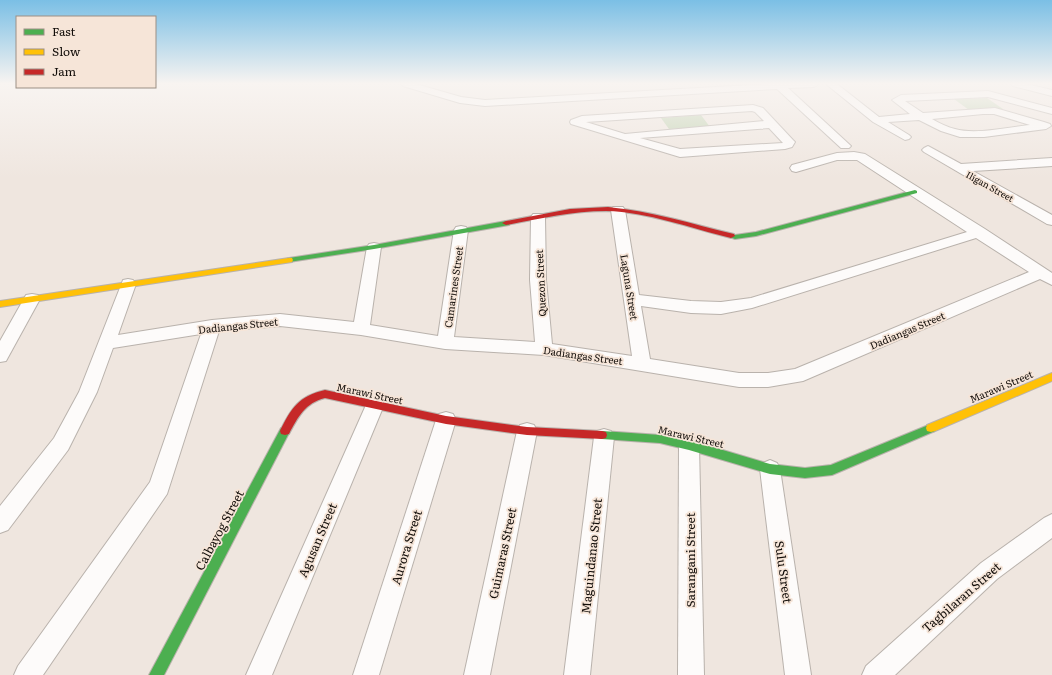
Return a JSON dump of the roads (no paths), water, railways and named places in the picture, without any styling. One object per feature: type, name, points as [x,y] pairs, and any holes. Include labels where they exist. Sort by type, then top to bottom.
[{"type":"street","points":[[623,116],[582,118],[575,122],[680,153],[788,145],[789,142],[764,116]]},
{"type":"street","points":[[812,116],[845,146]]},
{"type":"street","points":[[871,116],[905,137]]},
{"type":"street","points":[[877,120],[914,116]]},
{"type":"street","points":[[919,116],[953,133],[971,134],[1049,126]]},
{"type":"street","points":[[1011,116],[1049,126]]},
{"type":"street","points":[[619,136],[772,124]]},
{"type":"street","name":"Iligan Street","points":[[928,150],[1052,221]]},
{"type":"street","points":[[796,168],[842,156],[856,155],[867,160],[980,232],[1046,277]]},
{"type":"street","points":[[958,168],[1052,162]]},
{"type":"street","points":[[1034,164],[1052,173]]},
{"type":"street","points":[[0,304],[374,247],[461,230],[591,209],[618,210],[650,216],[735,237],[756,234],[915,192]]},
{"type":"street","name":"Laguna Street","points":[[618,210],[642,364]]},
{"type":"street","name":"Quezon Street","points":[[538,217],[538,280],[544,349]]},
{"type":"street","name":"Camarines Street","points":[[445,343],[461,230]]},
{"type":"street","points":[[631,299],[721,308],[752,302],[980,232]]},
{"type":"street","points":[[361,329],[374,247]]},
{"type":"street","name":"Dadiangas Street","points":[[106,343],[212,326],[280,320],[361,329],[445,343],[544,349],[739,380],[768,380],[797,376],[1046,277]]},
{"type":"street","points":[[4,515],[61,444],[88,392],[128,284]]},
{"type":"street","points":[[0,356],[32,299]]},
{"type":"street","points":[[27,675],[159,487],[212,326]]},
{"type":"street","name":"Marawi Street","points":[[307,398],[325,394],[446,420],[526,431],[660,439],[770,469],[805,473],[832,470],[1052,377]]},
{"type":"street","name":"Calbayog Street","points":[[156,675],[299,405],[307,398]]},
{"type":"street","name":"Agusan Street","points":[[259,675],[375,405]]},
{"type":"street","name":"Aurora Street","points":[[366,675],[446,420]]},
{"type":"street","name":"Guimaras Street","points":[[477,675],[526,431]]},
{"type":"street","name":"Maguindanao Street","points":[[577,675],[604,436]]},
{"type":"street","name":"Sarangani Street","points":[[689,446],[691,675]]},
{"type":"street","name":"Sulu Street","points":[[770,469],[798,675]]},
{"type":"street","name":"Tagbilaran Street","points":[[876,675],[989,571],[1052,525]]}]
